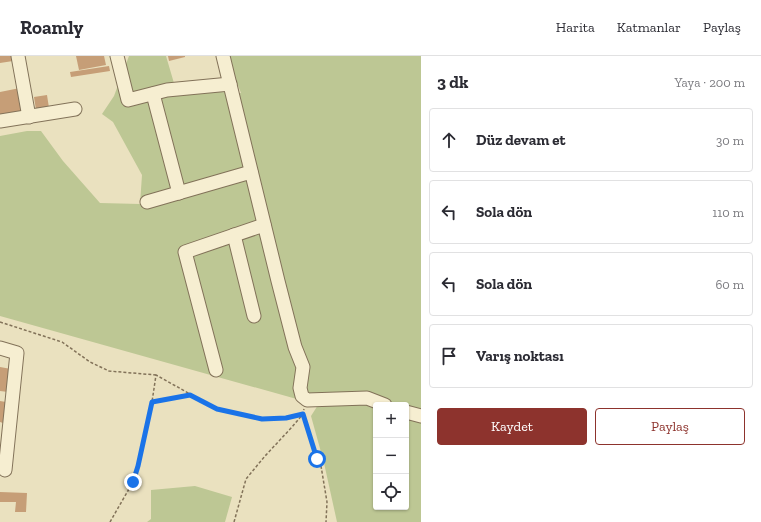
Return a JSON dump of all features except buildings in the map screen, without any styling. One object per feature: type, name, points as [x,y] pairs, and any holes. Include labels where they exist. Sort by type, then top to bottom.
[{"type":"street","points":[[18,56],[29,117]]},
{"type":"street","points":[[117,56],[128,100],[167,90],[230,84]]},
{"type":"street","points":[[223,56],[295,347],[303,367],[300,388],[302,396],[307,400],[367,398],[377,402]]},
{"type":"street","points":[[153,94],[179,193]]},
{"type":"street","points":[[0,122],[75,109]]},
{"type":"street","points":[[147,202],[251,172]]},
{"type":"street","points":[[216,370],[185,252],[264,225]]},
{"type":"street","points":[[234,235],[254,316]]},
{"type":"street","points":[[0,348],[17,353],[5,470]]},
{"type":"street","points":[[409,413],[421,416]]},
{"type":"path","points":[[0,322],[62,342],[90,362],[109,371],[156,375],[217,409],[262,419],[286,418],[303,414]]},
{"type":"path","points":[[110,522],[133,482],[137,472],[152,402],[156,375]]},
{"type":"path","points":[[152,402],[190,395]]},
{"type":"path","points":[[234,522],[246,479],[303,414]]},
{"type":"path","points":[[303,414],[317,459],[321,466],[327,502],[326,522]]},
{"type":"green space","points":[[129,56],[166,56],[176,90],[241,93],[226,56],[421,56],[421,522],[337,522],[324,463],[311,416],[318,405],[0,316],[0,136],[27,131],[41,131],[63,161],[100,203],[140,204],[142,175],[113,122],[102,114],[114,96]]},
{"type":"green space","points":[[195,486],[232,497],[225,522],[147,522],[151,519],[151,490]]},
{"type":"route","points":[[133,482],[152,402],[190,395],[217,409],[262,419],[286,418],[303,414],[317,459]]}]
